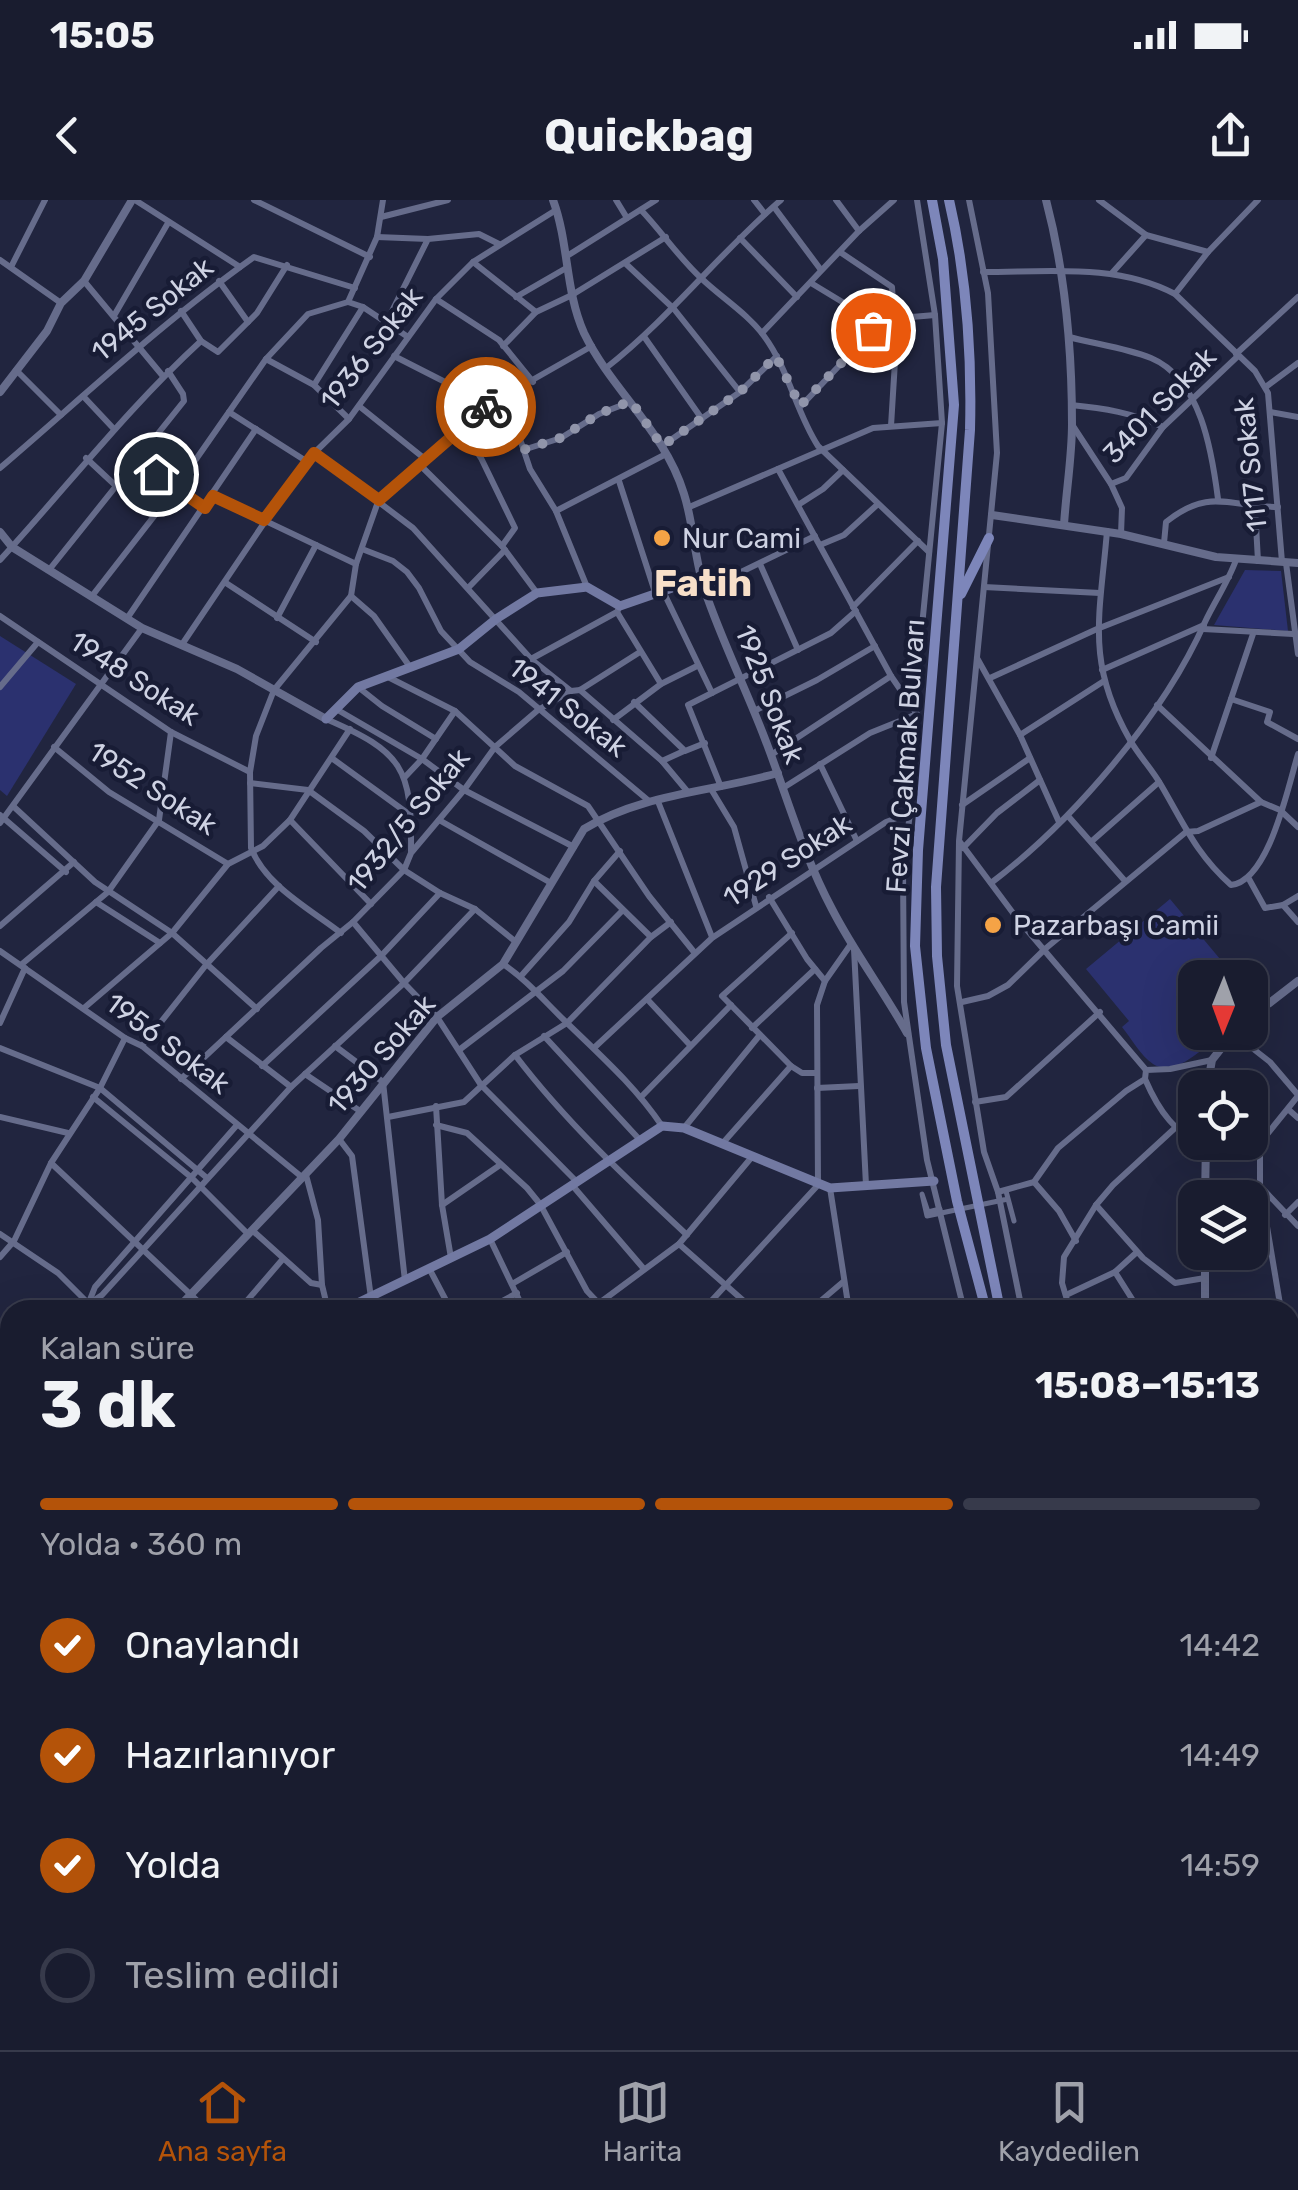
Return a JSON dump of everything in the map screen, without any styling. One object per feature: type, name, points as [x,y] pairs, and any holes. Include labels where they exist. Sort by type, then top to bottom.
[{"type":"main road","name":"Fevzi Çakmak Bulvarı","points":[[932,200],[944,259],[954,405],[918,850],[915,946],[926,1048],[957,1200],[983,1300]]},
{"type":"main road","name":"Fevzi Çakmak Bulvarı","points":[[949,200],[967,298],[972,361],[936,887],[937,956],[946,1045],[1001,1300]]},
{"type":"main road","points":[[958,599],[989,538]]},
{"type":"main road","points":[[326,718],[358,688],[459,649],[537,593],[587,586],[618,609],[701,578]]},
{"type":"main road","points":[[367,1300],[490,1239],[662,1126],[684,1128],[830,1188],[934,1181]]},
{"type":"street","points":[[11,267],[45,200]]},
{"type":"street","points":[[1,388],[47,331],[62,303],[84,281],[134,200],[240,267]]},
{"type":"street","points":[[254,200],[370,257]]},
{"type":"street","points":[[348,302],[377,237],[383,200]]},
{"type":"street","points":[[382,217],[448,200]]},
{"type":"street","points":[[616,200],[628,218]]},
{"type":"street","points":[[567,256],[656,200]]},
{"type":"street","points":[[754,200],[765,214]]},
{"type":"street","points":[[606,368],[644,338],[782,200]]},
{"type":"street","points":[[836,200],[859,231]]},
{"type":"street","points":[[762,333],[859,231],[894,200]]},
{"type":"street","points":[[917,200],[935,315],[942,423],[917,677],[904,869],[907,1032],[927,1160],[962,1300]]},
{"type":"street","points":[[940,1209],[928,1212],[922,1194],[927,1216],[1008,1199],[1014,1221],[1002,1192],[984,1152],[957,986],[962,805],[997,452],[995,376],[984,272],[968,200]]},
{"type":"street","points":[[1046,200],[1056,237],[1069,337],[1072,425],[1064,525]]},
{"type":"street","points":[[1098,200],[1146,235],[1208,252]]},
{"type":"street","points":[[1175,294],[1208,252],[1258,200]]},
{"type":"street","name":"1936 Sokak","points":[[183,643],[306,460],[348,419],[436,299],[473,262],[556,203]]},
{"type":"street","name":"1925 Sokak","points":[[556,203],[572,296],[584,333],[664,450],[685,496],[704,590],[742,678],[814,869],[853,946],[907,1032]]},
{"type":"street","points":[[774,206],[821,270]]},
{"type":"street","points":[[641,210],[702,280],[762,333],[800,406],[806,428],[822,450],[930,553]]},
{"type":"street","points":[[114,314],[168,223]]},
{"type":"street","points":[[377,237],[479,234],[499,244]]},
{"type":"street","points":[[1112,273],[1146,235]]},
{"type":"street","points":[[503,346],[536,312],[572,296],[666,237]]},
{"type":"street","points":[[388,322],[428,238]]},
{"type":"street","points":[[740,238],[797,297]]},
{"type":"street","points":[[840,252],[892,287],[895,319],[891,426]]},
{"type":"street","name":"1945 Sokak","points":[[0,468],[139,345],[219,280],[254,257],[355,288]]},
{"type":"street","points":[[0,260],[62,303]]},
{"type":"street","points":[[473,262],[536,312]]},
{"type":"street","points":[[625,264],[674,309],[740,392]]},
{"type":"street","points":[[181,311],[201,341],[218,352],[248,322],[287,265]]},
{"type":"street","points":[[516,296],[568,266]]},
{"type":"street","name":"1117 Sokak","points":[[984,272],[1112,273],[1160,286],[1175,294],[1267,386],[1284,562],[1298,654]]},
{"type":"street","points":[[219,280],[248,322]]},
{"type":"street","points":[[49,571],[184,401],[183,394],[84,281]]},
{"type":"street","points":[[812,283],[844,303]]},
{"type":"street","name":"3401 Sokak","points":[[1111,484],[1126,478],[1164,428],[1298,297]]},
{"type":"street","points":[[436,299],[503,346],[533,382]]},
{"type":"street","points":[[92,596],[176,488],[266,359],[308,314],[348,302],[388,322],[408,338]]},
{"type":"street","points":[[314,384],[363,307]]},
{"type":"street","points":[[800,406],[873,330],[895,319],[935,315]]},
{"type":"street","points":[[1069,337],[1152,358],[1169,369],[1194,398],[1213,458],[1218,499]]},
{"type":"street","points":[[644,338],[702,419]]},
{"type":"street","points":[[0,560],[113,428],[201,341]]},
{"type":"street","points":[[342,932],[280,886],[252,850],[250,772],[256,736],[274,690],[351,596],[356,564],[379,500],[485,407],[592,346]]},
{"type":"street","points":[[394,356],[485,407]]},
{"type":"street","points":[[556,511],[619,481],[664,450],[740,392],[776,356]]},
{"type":"street","points":[[266,359],[314,384],[348,419]]},
{"type":"street","points":[[1267,386],[1298,363]]},
{"type":"street","points":[[16,370],[61,415]]},
{"type":"street","points":[[83,396],[113,428]]},
{"type":"street","points":[[498,401],[516,424],[523,450],[540,488],[556,511],[587,586]]},
{"type":"street","points":[[523,450],[560,438],[599,414],[631,401]]},
{"type":"street","points":[[1071,404],[1109,409],[1164,428]]},
{"type":"street","points":[[358,406],[423,462],[504,548],[537,593]]},
{"type":"street","points":[[229,412],[306,460]]},
{"type":"street","points":[[1270,412],[1298,418]]},
{"type":"street","points":[[687,508],[873,428],[942,423]]},
{"type":"street","points":[[1072,425],[1122,508],[1121,534]]},
{"type":"street","points":[[128,618],[256,429]]},
{"type":"street","points":[[462,429],[481,458],[515,528],[504,548],[469,587]]},
{"type":"street","points":[[314,453],[413,528],[531,659],[662,760],[687,790]]},
{"type":"street","points":[[86,458],[116,486]]},
{"type":"street","points":[[136,461],[205,508]]},
{"type":"street","points":[[778,469],[891,676],[917,714]]},
{"type":"street","points":[[798,504],[823,489],[843,470]]},
{"type":"street","points":[[619,481],[659,591],[712,694]]},
{"type":"street","points":[[213,496],[356,564]]},
{"type":"street","points":[[1164,543],[1165,526],[1170,519],[1202,501],[1218,499],[1278,506]]},
{"type":"street","points":[[820,546],[844,535],[878,504]]},
{"type":"street","points":[[1255,506],[1258,562]]},
{"type":"street","points":[[992,515],[1107,531],[1236,560],[1298,564]]},
{"type":"street","points":[[1107,531],[1096,630],[1104,681],[1130,740],[1160,782],[1186,832],[1208,865],[1232,884],[1249,879],[1262,862],[1298,754]]},
{"type":"street","points":[[0,532],[12,547],[142,628],[183,643],[376,743],[395,759],[406,777],[412,816],[411,852]]},
{"type":"street","points":[[704,590],[815,536]]},
{"type":"street","points":[[756,906],[734,828],[688,705],[831,633],[918,542]]},
{"type":"street","points":[[278,618],[316,544]]},
{"type":"street","name":"1941 Sokak","points":[[362,549],[393,561],[407,572],[420,588],[441,631],[470,662],[519,692],[653,800]]},
{"type":"street","points":[[992,883],[1068,816],[1130,740],[1157,704],[1203,627],[1236,560]]},
{"type":"street","points":[[760,564],[798,650]]},
{"type":"street","points":[[990,678],[1096,630],[1230,577]]},
{"type":"street","points":[[226,583],[316,642]]},
{"type":"street","points":[[984,587],[1100,593]]},
{"type":"street","points":[[351,596],[374,616],[411,668]]},
{"type":"street","points":[[531,659],[618,609],[661,684]]},
{"type":"street","name":"1948 Sokak","points":[[0,616],[170,732],[250,772]]},
{"type":"street","points":[[1102,670],[1203,627],[1253,634],[1294,634]]},
{"type":"street","points":[[66,872],[1,819],[142,628]]},
{"type":"street","points":[[1211,758],[1253,634]]},
{"type":"street","points":[[0,687],[38,642]]},
{"type":"street","points":[[754,711],[875,646]]},
{"type":"street","name":"1932/5 Sokak","points":[[181,1079],[320,948],[353,922],[404,870],[411,852],[464,790],[494,747],[538,710],[640,652]]},
{"type":"street","points":[[975,656],[1020,735],[1059,822]]},
{"type":"street","points":[[613,720],[661,684],[697,666]]},
{"type":"street","points":[[385,675],[455,711],[515,766],[588,806],[649,896],[694,952]]},
{"type":"street","points":[[771,755],[891,676]]},
{"type":"street","points":[[1020,735],[1104,681]]},
{"type":"street","points":[[358,688],[436,740]]},
{"type":"street","points":[[1231,699],[1270,712],[1268,722],[1298,738]]},
{"type":"street","points":[[634,702],[685,751]]},
{"type":"street","points":[[1157,704],[1261,802],[1280,810],[1298,827]]},
{"type":"street","points":[[336,709],[422,759],[464,790],[574,846]]},
{"type":"street","points":[[406,777],[455,711]]},
{"type":"street","points":[[783,788],[870,733],[917,714]]},
{"type":"street","points":[[84,1008],[172,934],[228,864],[263,846],[290,820],[350,729]]},
{"type":"street","points":[[0,1023],[23,966],[108,892],[159,820],[170,732]]},
{"type":"street","points":[[662,760],[705,743]]},
{"type":"street","name":"1952 Sokak","points":[[54,747],[109,792],[228,864]]},
{"type":"street","points":[[962,805],[1030,758]]},
{"type":"street","points":[[333,760],[412,816]]},
{"type":"street","points":[[820,764],[857,841]]},
{"type":"street","name":"1930 Sokak","points":[[185,1300],[338,1139],[437,1017],[502,964],[584,829],[687,790],[716,788],[778,773]]},
{"type":"street","points":[[961,844],[1040,780]]},
{"type":"street","points":[[1092,841],[1160,782]]},
{"type":"street","points":[[250,784],[308,790],[364,830],[404,870],[475,909],[516,942]]},
{"type":"street","points":[[653,800],[712,938]]},
{"type":"street","points":[[962,1002],[988,996],[1008,985],[1044,950],[1186,832],[1198,831],[1261,802]]},
{"type":"street","points":[[13,806],[108,892],[172,934],[257,1009]]},
{"type":"street","name":"1929 Sokak","points":[[594,1047],[712,938],[886,822],[910,813]]},
{"type":"street","points":[[1068,816],[1125,881]]},
{"type":"street","points":[[290,820],[371,904]]},
{"type":"street","points":[[438,820],[551,883]]},
{"type":"street","points":[[961,844],[1044,950],[1100,1012],[1146,1074],[1158,1110],[1178,1130]]},
{"type":"street","points":[[521,976],[569,922],[594,881],[620,850]]},
{"type":"street","points":[[0,926],[74,862]]},
{"type":"street","points":[[1249,879],[1265,908],[1283,905],[1298,896]]},
{"type":"street","points":[[594,881],[650,937]]},
{"type":"street","points":[[142,1046],[206,965],[280,886]]},
{"type":"street","points":[[262,1066],[381,956],[440,893]]},
{"type":"street","points":[[769,898],[825,981]]},
{"type":"street","points":[[96,902],[160,943]]},
{"type":"street","points":[[1283,905],[1298,922]]},
{"type":"street","points":[[89,1300],[95,1287],[208,1178],[291,1087],[404,984],[475,909]]},
{"type":"street","points":[[459,1050],[563,970],[622,911]]},
{"type":"street","points":[[353,922],[437,1017],[481,1085],[574,1182],[644,1269]]},
{"type":"street","points":[[388,1117],[464,1102],[515,1054],[566,1023],[650,937],[671,922]]},
{"type":"street","points":[[792,933],[722,996],[791,1066],[802,1073],[815,1073]]},
{"type":"street","points":[[710,1300],[818,1185],[817,1005],[825,981],[853,946]]},
{"type":"street","points":[[853,946],[866,1185]]},
{"type":"street","name":"1956 Sokak","points":[[0,951],[142,1046],[304,1177]]},
{"type":"street","points":[[502,964],[521,976],[594,1047],[642,1096],[662,1126]]},
{"type":"street","points":[[752,1028],[815,968]]},
{"type":"street","points":[[1268,1004],[1298,981]]},
{"type":"street","points":[[646,1000],[689,1044]]},
{"type":"street","points":[[642,1096],[731,1005]]},
{"type":"street","points":[[975,1102],[1006,1097],[1100,1012]]},
{"type":"street","points":[[544,1036],[639,1140]]},
{"type":"street","points":[[684,1128],[759,1036]]},
{"type":"street","points":[[0,1257],[14,1241],[51,1163],[100,1088],[125,1038]]},
{"type":"street","points":[[226,1038],[291,1087]]},
{"type":"street","points":[[335,1046],[383,1082],[405,1282]]},
{"type":"street","points":[[0,1048],[100,1088],[208,1178]]},
{"type":"street","points":[[1210,1070],[1220,1050]]},
{"type":"street","points":[[1255,1050],[1298,1096],[1260,1143],[1260,1180]]},
{"type":"street","points":[[515,1054],[544,1094],[606,1160],[687,1234]]},
{"type":"street","points":[[1002,1192],[1034,1182],[1058,1148],[1146,1074],[1212,1060]]},
{"type":"street","points":[[721,1144],[791,1066]]},
{"type":"street","points":[[305,1074],[360,1111]]},
{"type":"street","points":[[817,1088],[859,1086]]},
{"type":"street","points":[[92,1097],[192,1178],[282,1260],[311,1283],[322,1285]]},
{"type":"street","points":[[436,1106],[442,1204],[451,1258]]},
{"type":"street","points":[[1288,1110],[1298,1118]]},
{"type":"street","points":[[0,1117],[68,1133]]},
{"type":"street","points":[[139,1245],[237,1125]]},
{"type":"street","points":[[436,1126],[468,1133],[540,1204],[595,1300]]},
{"type":"street","points":[[1067,1300],[1061,1268],[1064,1257],[1096,1205],[1174,1128]]},
{"type":"street","points":[[338,1139],[352,1156],[371,1298]]},
{"type":"street","points":[[603,1300],[678,1244],[751,1158]]},
{"type":"street","points":[[51,1163],[196,1300]]},
{"type":"street","points":[[442,1204],[500,1164]]},
{"type":"street","points":[[304,1177],[318,1220],[326,1300]]},
{"type":"street","points":[[1034,1182],[1059,1211],[1076,1240]]},
{"type":"street","points":[[830,1188],[847,1300]]},
{"type":"street","points":[[1002,1192],[1020,1300]]},
{"type":"street","points":[[1268,1194],[1298,1226]]},
{"type":"street","points":[[1286,1215],[1298,1202]]},
{"type":"street","points":[[1096,1205],[1137,1252],[1175,1283],[1205,1278]]},
{"type":"street","points":[[1268,1233],[1279,1300]]},
{"type":"street","points":[[0,1234],[58,1273],[85,1300]]},
{"type":"street","points":[[490,1239],[520,1300]]},
{"type":"street","points":[[678,1244],[742,1300]]},
{"type":"street","points":[[512,1284],[567,1252]]},
{"type":"street","points":[[1066,1295],[1114,1272],[1137,1252]]},
{"type":"street","points":[[247,1300],[282,1260]]},
{"type":"street","points":[[430,1270],[446,1300]]},
{"type":"street","points":[[1205,1270],[1205,1300]]},
{"type":"street","points":[[1114,1272],[1132,1300]]},
{"type":"street","points":[[822,1300],[844,1281]]},
{"type":"street","points":[[505,1300],[517,1294]]},
{"type":"shaded area","points":[[1245,570],[1281,571],[1288,631],[1214,625]]},
{"type":"shaded area","points":[[0,636],[76,684],[7,796],[0,790]]},
{"type":"shaded area","points":[[1170,899],[1221,960],[1178,960],[1178,1050],[1201,1050],[1171,1067],[1153,1064],[1122,1027],[1129,1021],[1086,969]]},
{"type":"way so far","points":[[486,407],[498,401],[516,424],[523,450],[560,438],[599,414],[631,401],[662,446],[740,392],[776,356],[800,406],[873,330]]},
{"type":"place","name":"Nur Cami","points":[[662,538]]},
{"type":"place","name":"Pazarbaşı Camii","points":[[993,925]]},
{"type":"district","name":"Fatih","points":[[703,583]]},
{"type":"route","points":[[156,474],[205,508],[213,496],[264,520],[314,453],[379,500],[486,407]]}]
